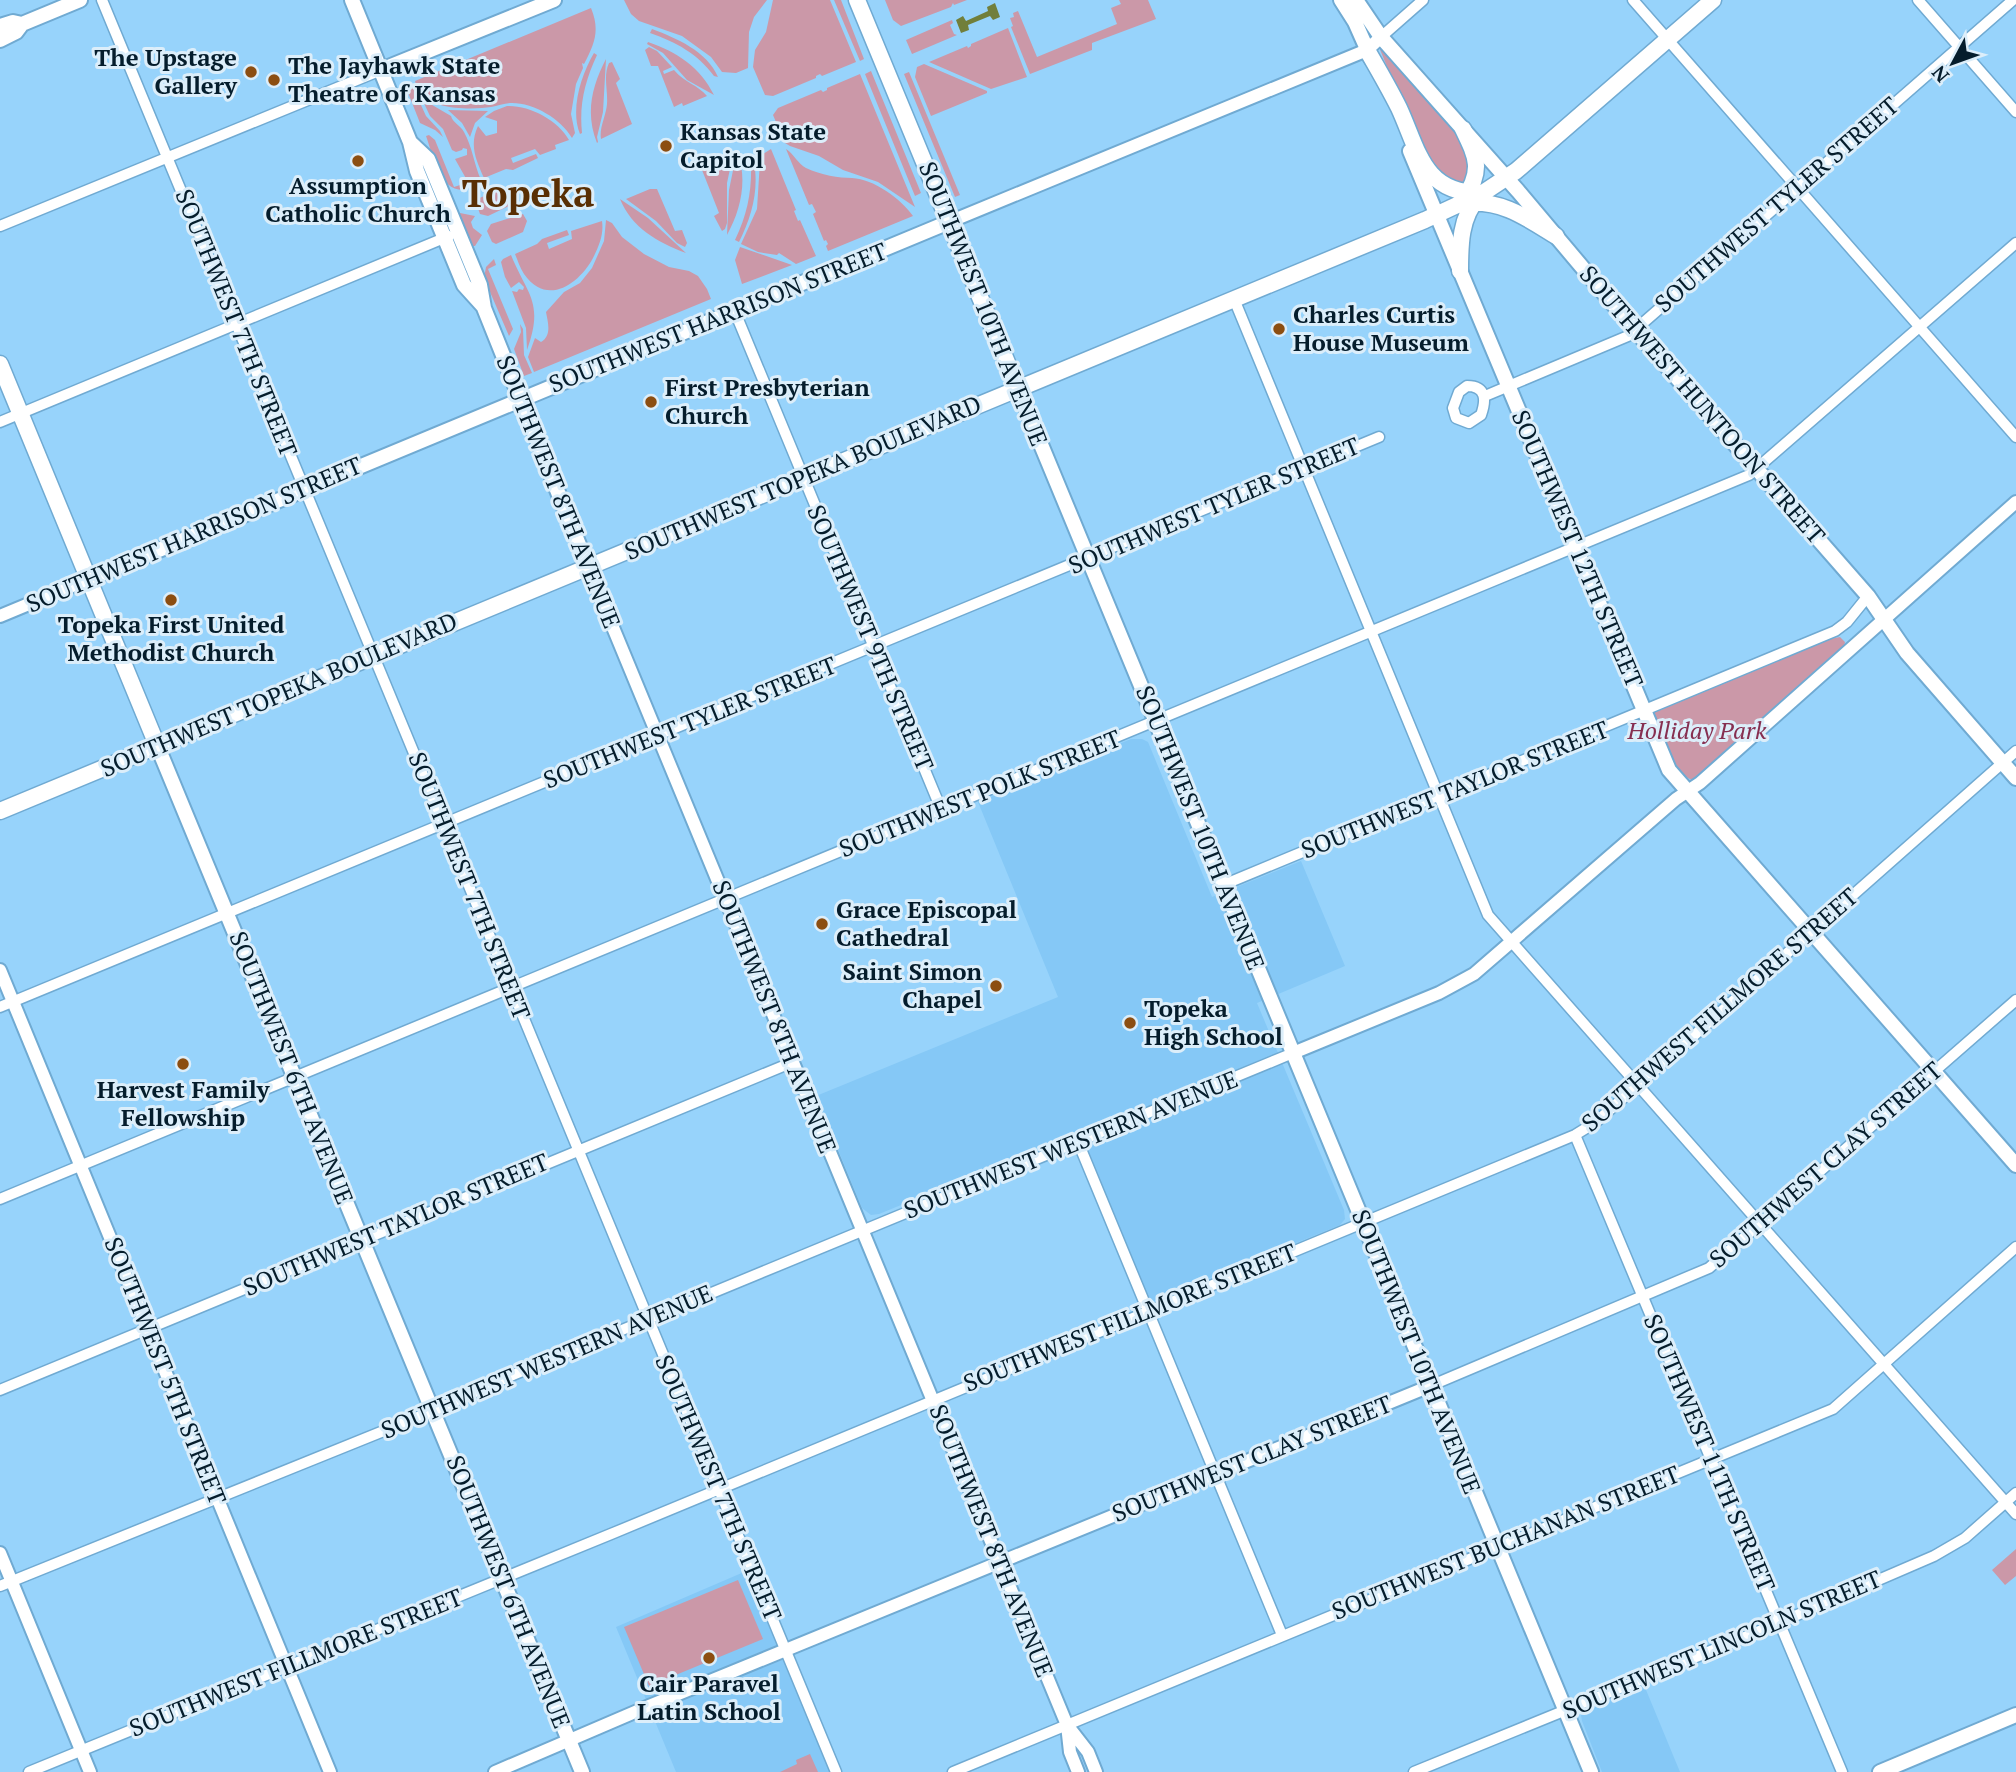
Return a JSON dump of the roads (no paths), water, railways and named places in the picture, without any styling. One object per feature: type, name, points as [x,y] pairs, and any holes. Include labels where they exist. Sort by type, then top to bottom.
[{"type":"main road","points":[[0,40],[16,32],[22,24],[80,0]]},
{"type":"main road","name":"SOUTHWEST 8TH AVENUE","points":[[352,0],[410,142],[428,159],[464,285],[484,307],[588,567]]},
{"type":"main road","points":[[381,70],[554,0]]},
{"type":"main road","name":"SOUTHWEST 10TH AVENUE","points":[[857,0],[1591,1772]]},
{"type":"main road","name":"SOUTHWEST 12TH STREET","points":[[1341,0],[1367,50],[1669,770],[2016,1165]]},
{"type":"main road","points":[[1356,0],[1381,37]]},
{"type":"main road","name":"SOUTHWEST TOPEKA BOULEVARD","points":[[0,811],[1436,215],[1507,178],[1713,0]]},
{"type":"main road","points":[[0,26],[13,22],[22,24]]},
{"type":"main road","name":"SOUTHWEST HUNTOON STREET","points":[[1381,37],[1507,178],[1635,330],[1868,596],[1907,653],[2016,778]]},
{"type":"main road","points":[[1367,50],[1398,107],[1427,170],[1445,187],[1523,215],[1556,236]]},
{"type":"main road","points":[[1460,271],[1460,247],[1475,179],[1476,162],[1463,129]]},
{"type":"main road","name":"SOUTHWEST HARRISON STREET","points":[[89,579],[949,222]]},
{"type":"main road","name":"SOUTHWEST 6TH AVENUE","points":[[0,365],[582,1772]]},
{"type":"main road","points":[[1880,1772],[2016,1715]]},
{"type":"street","name":"SOUTHWEST 7TH STREET","points":[[102,0],[835,1772]]},
{"type":"street","name":"SOUTHWEST HARRISON STREET","points":[[949,222],[1367,50],[1423,0]]},
{"type":"street","points":[[1633,0],[2016,437]]},
{"type":"street","points":[[1918,0],[2016,112]]},
{"type":"street","name":"SOUTHWEST TYLER STREET","points":[[1485,396],[1628,336],[2013,0]]},
{"type":"street","points":[[0,226],[381,70]]},
{"type":"street","points":[[0,422],[451,235]]},
{"type":"street","name":"SOUTHWEST POLK STREET","points":[[0,1199],[1749,475],[2016,243]]},
{"type":"street","points":[[1234,299],[1484,908],[1493,922],[2016,1514]]},
{"type":"street","name":"SOUTHWEST 9TH STREET","points":[[735,312],[941,809]]},
{"type":"street","name":"SOUTHWEST TYLER STREET","points":[[0,1007],[1379,437]]},
{"type":"street","name":"SOUTHWEST WESTERN AVENUE","points":[[6,1584],[432,1411],[1462,981],[1687,790],[1700,783],[2016,502]]},
{"type":"street","name":"SOUTHWEST 8TH AVENUE","points":[[588,567],[1067,1725],[1088,1752],[1096,1772]]},
{"type":"street","name":"SOUTHWEST HARRISON STREET","points":[[0,616],[89,579]]},
{"type":"street","name":"SOUTHWEST TAYLOR STREET","points":[[1223,885],[1835,631],[1847,622],[1868,596]]},
{"type":"street","name":"SOUTHWEST FILLMORE STREET","points":[[29,1772],[1576,1135],[1596,1122],[2016,751]]},
{"type":"street","name":"SOUTHWEST 5TH STREET","points":[[0,970],[330,1772]]},
{"type":"street","name":"SOUTHWEST CLAY STREET","points":[[495,1772],[1709,1268],[2016,1000]]},
{"type":"street","name":"SOUTHWEST TAYLOR STREET","points":[[0,1390],[793,1062]]},
{"type":"street","name":"SOUTHWEST 11TH STREET","points":[[1576,1135],[1842,1772]]},
{"type":"street","points":[[1078,1142],[1282,1635]]},
{"type":"street","name":"SOUTHWEST BUCHANAN STREET","points":[[953,1772],[1833,1409],[2016,1247]]},
{"type":"street","name":"SOUTHWEST LINCOLN STREET","points":[[1414,1772],[1779,1623],[1934,1556],[1965,1538],[2016,1493]]},
{"type":"street","points":[[0,1553],[6,1584],[90,1772]]},
{"type":"street","name":"SOUTHWEST 8TH AVENUE","points":[[1067,1725],[1070,1752],[1078,1772]]},
{"type":"place","name":"The Upstage Gallery","points":[[251,72]]},
{"type":"place","name":"The Jayhawk State Theatre of Kansas","points":[[274,80]]},
{"type":"place","name":"Kansas State Capitol","points":[[666,146]]},
{"type":"place","name":"Assumption Catholic Church","points":[[358,161]]},
{"type":"place","name":"Charles Curtis House Museum","points":[[1279,329]]},
{"type":"place","name":"First Presbyterian Church","points":[[651,402]]},
{"type":"place","name":"Topeka First United Methodist Church","points":[[171,600]]},
{"type":"place","name":"Grace Episcopal Cathedral","points":[[822,924]]},
{"type":"place","name":"Saint Simon Chapel","points":[[996,986]]},
{"type":"place","name":"Topeka High School","points":[[1130,1023]]},
{"type":"place","name":"Harvest Family Fellowship","points":[[183,1064]]},
{"type":"place","name":"Cair Paravel Latin School","points":[[709,1658]]},
{"type":"district","name":"Topeka","points":[[528,194]]},
{"type":"park label","name":"Holliday Park","points":[[1697,731]]}]
